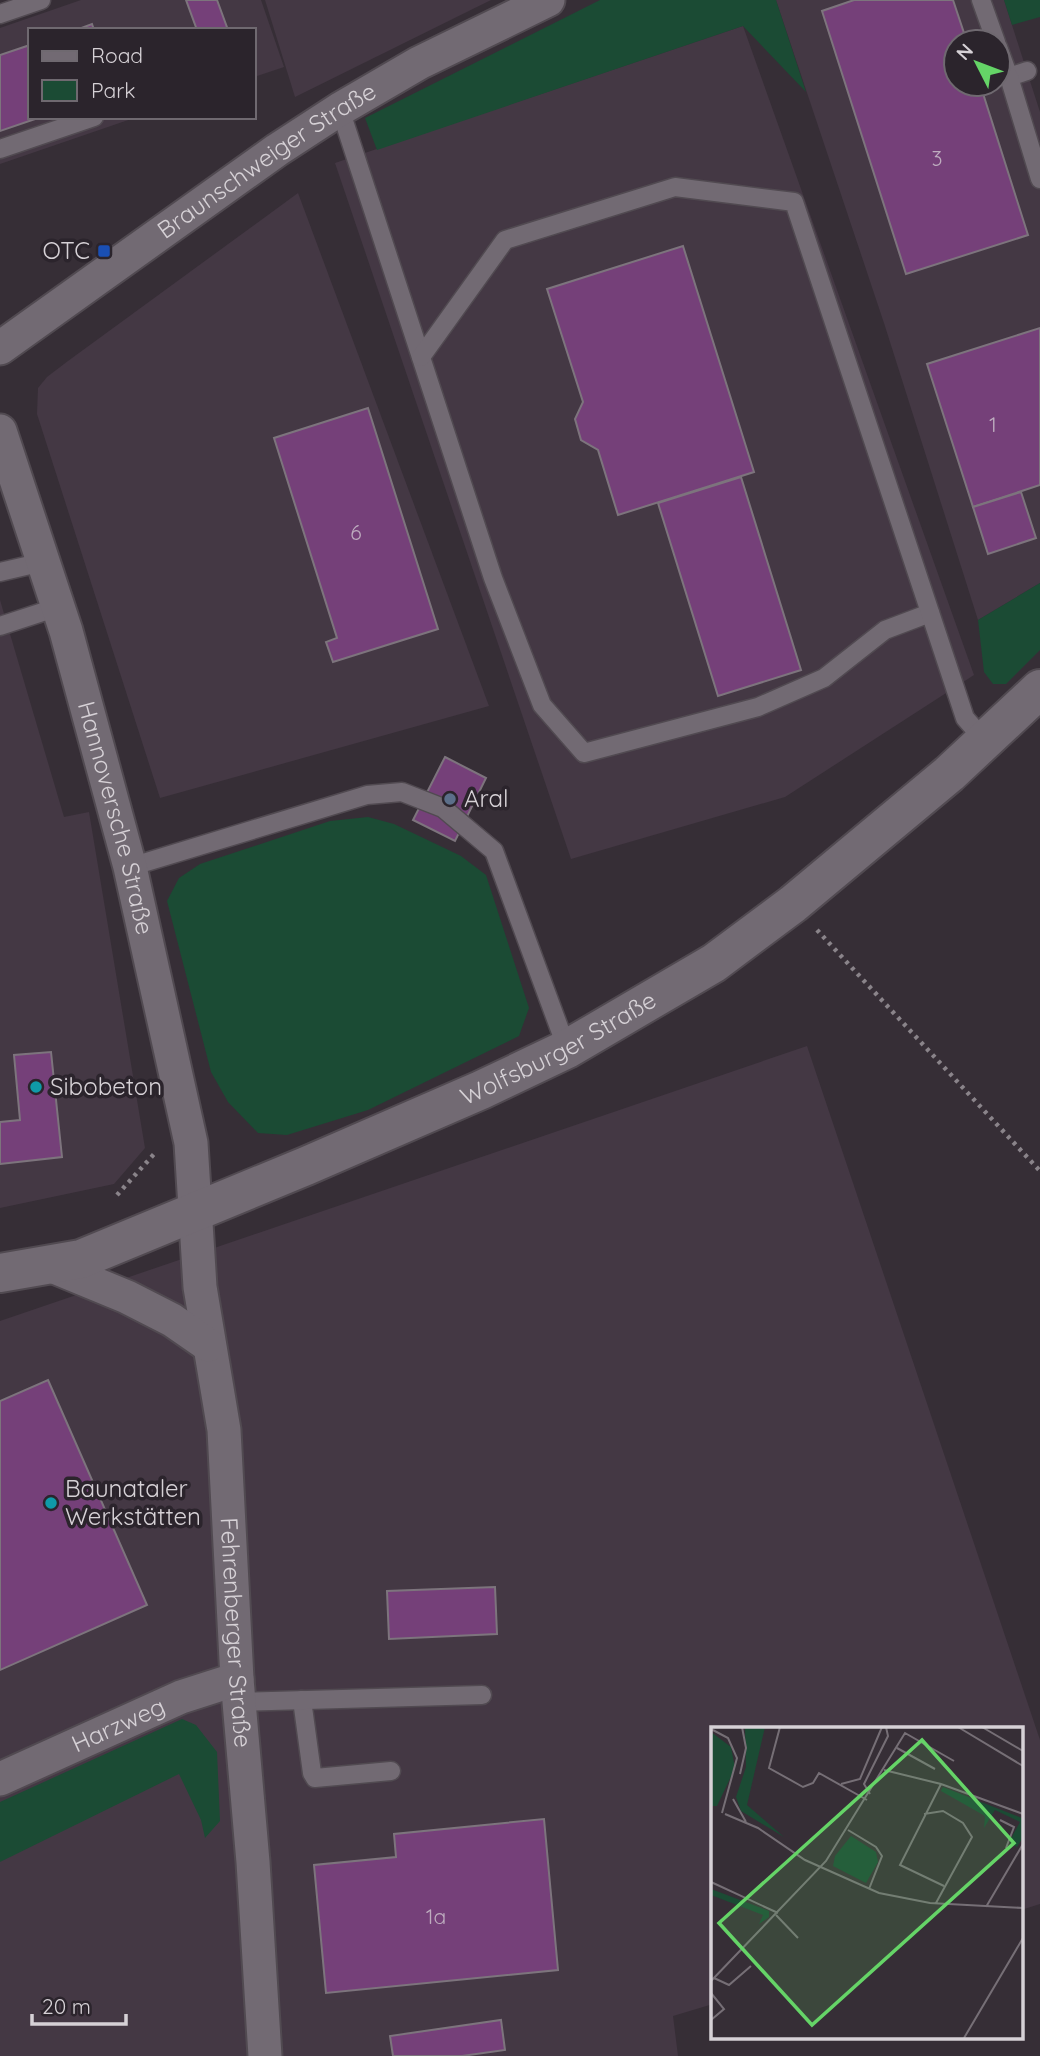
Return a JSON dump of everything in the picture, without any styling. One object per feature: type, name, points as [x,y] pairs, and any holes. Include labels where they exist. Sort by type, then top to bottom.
[{"type":"street","name":"Braunschweiger Straße","points":[[0,348],[277,150],[340,109],[419,63],[548,0]]},
{"type":"street","name":"Hannoversche Straße","points":[[0,431],[58,607],[131,867],[191,1143],[196,1212]]},
{"type":"street","name":"Wolfsburger Straße","points":[[0,1273],[80,1259],[481,1090],[567,1049],[714,964],[793,904],[949,774],[1040,689]]},
{"type":"street","name":"Fehrenberger Straße","points":[[196,1212],[200,1287],[224,1430],[238,1690],[265,2056]]},
{"type":"street","points":[[47,1264],[127,1297],[172,1320],[208,1345]]},
{"type":"street","name":"Harzweg","points":[[0,1779],[180,1697],[238,1690]]},
{"type":"lane","points":[[0,14],[41,0]]},
{"type":"lane","points":[[981,0],[991,28]]},
{"type":"lane","points":[[1012,76],[1027,71]]},
{"type":"lane","points":[[1012,87],[1040,179]]},
{"type":"lane","points":[[340,109],[493,578],[542,705],[584,753],[758,707],[824,678],[884,630],[930,613]]},
{"type":"lane","points":[[0,149],[88,119]]},
{"type":"lane","points":[[421,357],[505,240],[675,187],[794,202],[965,718],[985,741]]},
{"type":"lane","points":[[0,572],[43,562]]},
{"type":"lane","points":[[0,626],[58,607]]},
{"type":"lane","points":[[131,867],[367,795],[402,792],[443,808],[494,851],[567,1049]]},
{"type":"lane","points":[[238,1690],[302,1700],[482,1695]]},
{"type":"lane","points":[[302,1700],[311,1766],[315,1777],[391,1771]]},
{"type":"path","points":[[793,904],[1040,1171]]},
{"type":"path","points":[[117,1195],[155,1153]]},
{"type":"shaded area","points":[[81,0],[261,0],[284,67],[256,76],[256,28],[28,28],[28,119],[131,119],[0,164],[0,28]]},
{"type":"shaded area","points":[[265,0],[491,0],[295,97]]},
{"type":"shaded area","points":[[776,0],[1004,0],[1040,112],[1040,583],[978,620],[884,323]]},
{"type":"shaded area","points":[[743,26],[974,675],[785,797],[571,859],[335,163]]},
{"type":"shaded area","points":[[298,193],[489,706],[160,798],[37,414],[38,388],[47,377],[68,361]]},
{"type":"shaded area","points":[[0,600],[64,817],[89,812],[145,1148],[114,1184],[0,1208]]},
{"type":"shaded area","points":[[807,1046],[1040,1740],[1040,1904],[1023,1909],[1023,1727],[711,1727],[711,2005],[673,2016],[678,2056],[0,2056],[0,1321]]},
{"type":"green space","points":[[600,0],[776,0],[806,92],[743,26],[377,150],[365,118]]},
{"type":"green space","points":[[1004,0],[1040,0],[1040,17],[1012,25]]},
{"type":"green space","points":[[1040,583],[1040,650],[1006,684],[993,684],[984,672],[978,620]]},
{"type":"green space","points":[[368,817],[394,824],[461,856],[486,875],[529,1008],[519,1036],[368,1110],[287,1135],[258,1133],[228,1102],[211,1072],[167,901],[179,878],[200,864],[330,821]]},
{"type":"green space","points":[[182,1719],[196,1725],[217,1752],[220,1821],[205,1838],[201,1820],[179,1774],[0,1862],[0,1802]]},
{"type":"building","points":[[186,0],[217,0],[227,28],[196,28]]},
{"type":"building","points":[[854,0],[953,0],[962,28],[942,28],[942,98],[984,98],[1028,235],[906,274],[822,11]]},
{"type":"building","points":[[28,46],[28,119],[35,119],[0,131],[0,55]]},
{"type":"building","points":[[683,246],[754,472],[618,515],[598,450],[581,440],[575,419],[583,402],[547,289]]},
{"type":"building","points":[[1040,328],[1040,485],[973,507],[927,364]]},
{"type":"building","points":[[368,408],[438,629],[333,662],[326,642],[337,638],[274,438]]},
{"type":"building","points":[[741,477],[801,670],[718,696],[658,503]]},
{"type":"building","points":[[1021,492],[1036,538],[988,554],[973,507]]},
{"type":"building","name":"Aral","points":[[445,757],[486,778],[455,841],[413,820]]},
{"type":"building","name":"Sibobeton","points":[[51,1052],[62,1157],[0,1164],[0,1122],[20,1120],[14,1055]]},
{"type":"building","name":"Baunataler Werkstätten","points":[[48,1380],[147,1605],[0,1670],[0,1401]]},
{"type":"building","points":[[495,1587],[497,1634],[389,1639],[387,1591]]},
{"type":"building","points":[[544,1819],[558,1970],[326,1993],[314,1865],[396,1857],[394,1834]]},
{"type":"building","points":[[501,2020],[505,2050],[462,2056],[393,2056],[390,2036]]},
{"type":"place","name":"OTC","points":[[104,251]]},
{"type":"place","name":"Aral","points":[[450,799]]},
{"type":"place","name":"Sibobeton","points":[[36,1087]]},
{"type":"place","name":"Baunataler Werkstätten","points":[[51,1503]]}]
